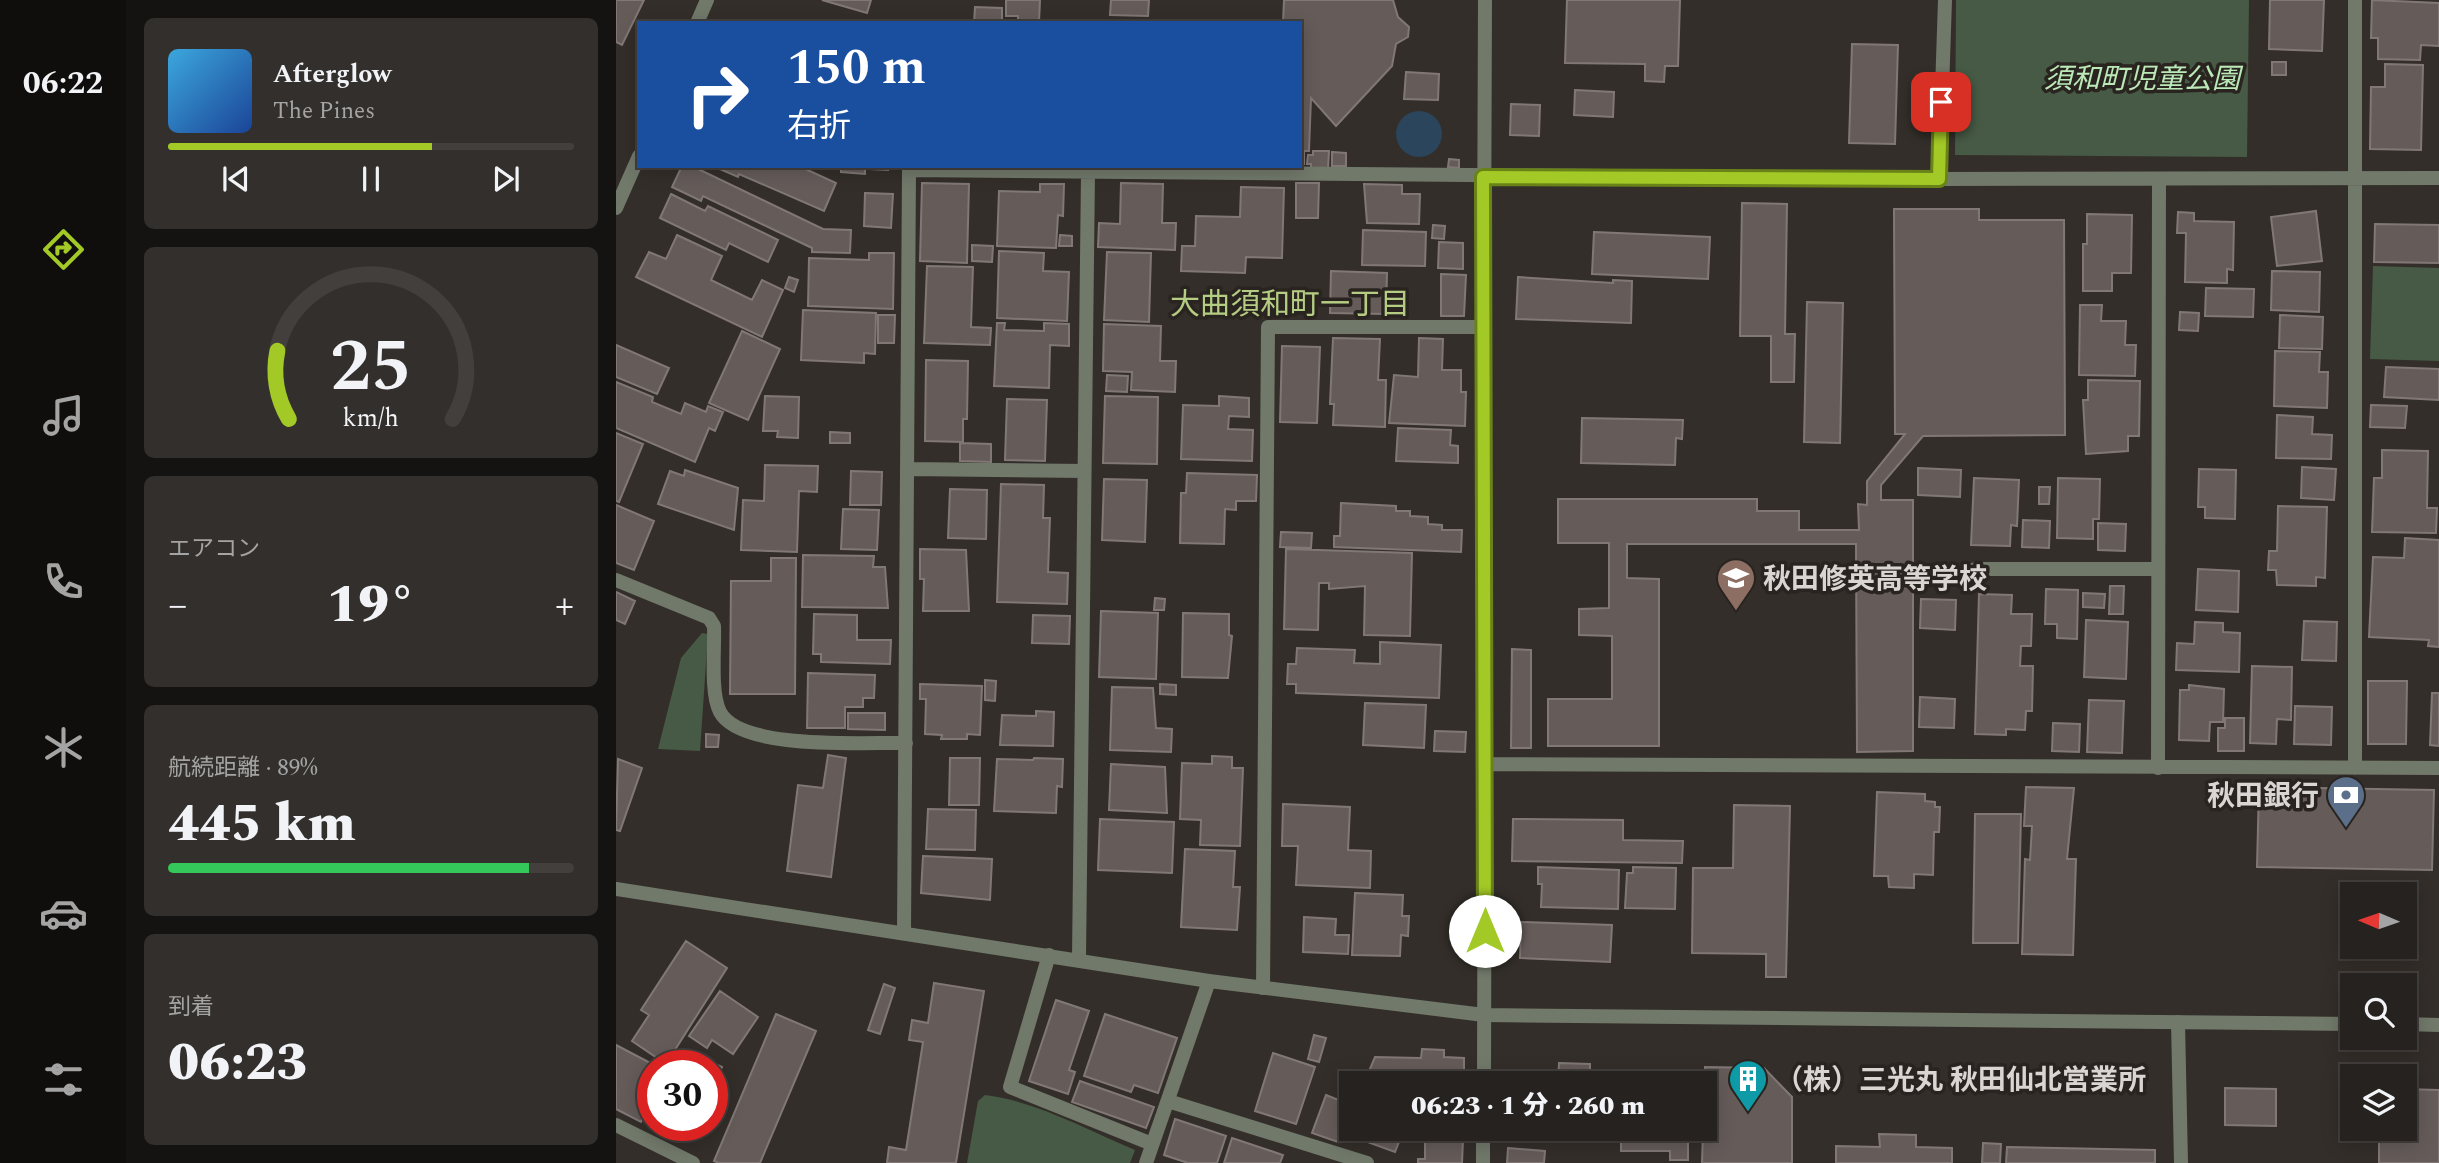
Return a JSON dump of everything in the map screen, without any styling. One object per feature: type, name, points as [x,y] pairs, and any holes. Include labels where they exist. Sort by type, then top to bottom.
[{"type":"street","points":[[698,21],[707,0]]},
{"type":"street","points":[[1484,1071],[1486,764],[1482,327],[1485,0]]},
{"type":"street","points":[[1939,179],[1945,0]]},
{"type":"street","points":[[2355,0],[2355,768]]},
{"type":"street","points":[[616,208],[637,161]]},
{"type":"street","points":[[904,932],[909,170],[1483,177],[2159,180],[2439,178]]},
{"type":"street","points":[[1079,958],[1088,172]]},
{"type":"street","points":[[2158,768],[2159,180]]},
{"type":"street","points":[[1263,988],[1268,327],[1482,327]]},
{"type":"street","points":[[907,469],[1084,471]]},
{"type":"street","points":[[1975,569],[2158,569]]},
{"type":"street","points":[[616,580],[709,618],[715,626],[716,700],[720,713],[733,726],[773,738],[906,743]]},
{"type":"street","points":[[1486,764],[2439,768]]},
{"type":"street","points":[[616,889],[1079,958],[1209,981],[1484,1015],[2340,1024]]},
{"type":"street","points":[[1049,955],[1010,1087],[1153,1144]]},
{"type":"street","points":[[1146,1163],[1209,981]]},
{"type":"street","points":[[2178,1022],[2181,1163]]},
{"type":"street","points":[[2417,1024],[2439,1025]]},
{"type":"street","points":[[1168,1101],[1367,1163]]},
{"type":"street","points":[[616,1125],[693,1163]]},
{"type":"street","points":[[1483,1141],[1483,1163]]},
{"type":"green space","name":"須和町児童公園","points":[[1956,0],[2249,0],[2247,157],[1955,155]]},
{"type":"green space","points":[[2373,266],[2439,268],[2439,361],[2370,359]]},
{"type":"green space","points":[[702,633],[708,634],[700,751],[658,749],[681,658]]},
{"type":"green space","points":[[985,1095],[1023,1103],[1135,1150],[1130,1163],[967,1163],[978,1101]]},
{"type":"water","points":[[1419,111],[1435,118],[1442,134],[1435,150],[1419,157],[1403,150],[1396,134],[1403,118]]},
{"type":"building","points":[[616,0],[644,0],[622,45],[616,42]]},
{"type":"building","points":[[822,0],[871,0],[867,13]]},
{"type":"building","points":[[1006,0],[1040,0],[1039,21],[1018,21],[1018,16],[1006,16]]},
{"type":"building","points":[[1111,0],[1149,0],[1148,16],[1110,15]]},
{"type":"building","points":[[1284,0],[1393,0],[1398,17],[1409,27],[1408,37],[1396,44],[1392,66],[1336,126],[1311,98],[1309,151],[1304,151],[1304,164],[1302,21],[1283,21]]},
{"type":"building","points":[[1567,0],[1680,0],[1678,66],[1665,66],[1664,82],[1645,81],[1645,64],[1565,63]]},
{"type":"building","points":[[2270,0],[2324,0],[2322,51],[2269,49]]},
{"type":"building","points":[[2372,0],[2439,3],[2439,46],[2421,45],[2420,60],[2378,59],[2378,38],[2371,38]]},
{"type":"building","points":[[975,7],[1002,8],[1002,21],[974,21]]},
{"type":"building","points":[[1852,44],[1898,45],[1895,144],[1849,143]]},
{"type":"building","points":[[2272,62],[2286,62],[2286,75],[2272,75]]},
{"type":"building","points":[[2385,64],[2423,65],[2421,150],[2370,149],[2371,87],[2385,87]]},
{"type":"building","points":[[1406,72],[1439,74],[1438,100],[1404,99]]},
{"type":"building","points":[[1575,90],[1614,92],[1613,117],[1574,115]]},
{"type":"building","points":[[1511,104],[1540,105],[1539,136],[1510,135]]},
{"type":"building","points":[[1313,151],[1329,151],[1328,169],[1311,168],[1311,164],[1307,164],[1308,155],[1313,155]]},
{"type":"building","points":[[1332,152],[1346,153],[1346,166],[1332,166]]},
{"type":"building","points":[[1449,159],[1459,160],[1459,168],[1448,167]]},
{"type":"building","points":[[681,168],[696,168],[823,229],[851,230],[850,253],[812,252],[812,248],[703,196],[701,201],[672,187]]},
{"type":"building","points":[[718,168],[803,168],[836,183],[824,211],[739,174],[738,177]]},
{"type":"building","points":[[841,168],[865,168],[865,174],[841,172]]},
{"type":"building","points":[[922,183],[969,184],[967,263],[920,261]]},
{"type":"building","points":[[1121,183],[1163,184],[1162,223],[1176,223],[1175,250],[1098,247],[1099,223],[1120,224]]},
{"type":"building","points":[[1296,183],[1319,183],[1318,218],[1296,218]]},
{"type":"building","points":[[1040,184],[1064,184],[1063,216],[1058,215],[1056,248],[997,246],[999,191],[1040,192]]},
{"type":"building","points":[[1364,184],[1402,185],[1402,194],[1420,194],[1419,224],[1367,223]]},
{"type":"building","points":[[1241,187],[1284,188],[1282,258],[1246,257],[1245,273],[1181,271],[1182,246],[1195,246],[1196,216],[1240,217]]},
{"type":"building","points":[[865,193],[893,194],[891,228],[864,226]]},
{"type":"building","points":[[671,194],[705,211],[708,206],[778,240],[768,262],[729,243],[726,250],[660,218]]},
{"type":"building","points":[[1742,203],[1787,204],[1785,334],[1795,334],[1794,382],[1771,382],[1771,336],[1740,336]]},
{"type":"building","points":[[1894,209],[1979,209],[1979,220],[2064,220],[2065,435],[1923,436],[1881,485],[1881,500],[1913,500],[1913,751],[1857,752],[1856,544],[1627,544],[1627,578],[1659,579],[1659,746],[1548,746],[1548,699],[1612,699],[1612,636],[1579,635],[1579,609],[1609,608],[1609,543],[1558,543],[1558,499],[1757,499],[1757,511],[1799,511],[1799,530],[1859,530],[1858,504],[1867,505],[1867,481],[1905,434],[1895,434]]},
{"type":"building","points":[[2316,211],[2322,261],[2277,266],[2271,217]]},
{"type":"building","points":[[2178,212],[2194,213],[2194,221],[2234,222],[2233,270],[2227,269],[2227,283],[2185,282],[2186,233],[2177,233]]},
{"type":"building","points":[[2087,214],[2132,215],[2131,273],[2112,273],[2112,291],[2083,291],[2083,244],[2087,244]]},
{"type":"building","points":[[2375,224],[2439,225],[2439,263],[2374,262]]},
{"type":"building","points":[[1433,225],[1445,226],[1444,239],[1432,238]]},
{"type":"building","points":[[1363,230],[1426,232],[1425,266],[1362,265]]},
{"type":"building","points":[[1594,232],[1710,237],[1708,279],[1592,274]]},
{"type":"building","points":[[677,235],[722,256],[711,280],[752,300],[762,280],[783,290],[762,337],[636,277],[649,252],[666,259]]},
{"type":"building","points":[[1060,235],[1072,236],[1072,246],[1059,246]]},
{"type":"building","points":[[1439,242],[1463,243],[1463,269],[1438,268]]},
{"type":"building","points":[[972,245],[993,246],[992,262],[972,261]]},
{"type":"building","points":[[999,251],[1044,253],[1043,271],[1069,272],[1067,321],[997,318]]},
{"type":"building","points":[[1107,252],[1151,253],[1149,322],[1104,320]]},
{"type":"building","points":[[869,253],[894,253],[893,309],[808,306],[809,258],[869,260]]},
{"type":"building","points":[[927,266],[973,267],[971,327],[991,328],[990,345],[924,343]]},
{"type":"building","points":[[1331,271],[1387,273],[1386,314],[1330,313]]},
{"type":"building","points":[[2272,271],[2320,272],[2319,312],[2271,310]]},
{"type":"building","points":[[1441,274],[1466,275],[1464,316],[1441,316]]},
{"type":"building","points":[[789,277],[798,280],[794,292],[785,288]]},
{"type":"building","points":[[1518,277],[1613,283],[1613,280],[1632,281],[1631,323],[1516,319]]},
{"type":"building","points":[[2206,288],[2254,289],[2253,317],[2205,316]]},
{"type":"building","points":[[1807,302],[1843,303],[1840,443],[1804,442]]},
{"type":"building","points":[[2080,305],[2102,305],[2101,321],[2126,321],[2125,345],[2136,345],[2135,376],[2079,375]]},
{"type":"building","points":[[803,310],[876,313],[875,354],[864,353],[864,363],[801,360]]},
{"type":"building","points":[[2180,312],[2199,313],[2198,331],[2179,330]]},
{"type":"building","points":[[878,315],[895,315],[894,343],[878,343]]},
{"type":"building","points":[[2280,315],[2323,317],[2322,349],[2279,348]]},
{"type":"building","points":[[997,323],[1005,323],[1004,330],[1044,331],[1044,323],[1069,324],[1069,346],[1050,345],[1049,388],[994,386]]},
{"type":"building","points":[[1104,324],[1161,326],[1160,361],[1176,361],[1175,392],[1131,390],[1132,372],[1103,371]]},
{"type":"building","points":[[742,331],[780,349],[748,420],[709,403]]},
{"type":"building","points":[[1333,338],[1380,339],[1378,380],[1386,380],[1385,427],[1333,425],[1334,404],[1330,404]]},
{"type":"building","points":[[1419,338],[1443,339],[1442,370],[1461,370],[1461,392],[1466,392],[1465,426],[1389,423],[1394,375],[1418,377]]},
{"type":"building","points":[[616,345],[669,368],[657,394],[616,377]]},
{"type":"building","points":[[1282,346],[1320,347],[1317,423],[1280,422]]},
{"type":"building","points":[[2275,351],[2320,352],[2319,372],[2328,372],[2327,408],[2274,406]]},
{"type":"building","points":[[926,360],[968,361],[967,419],[963,419],[963,442],[925,441]]},
{"type":"building","points":[[2386,367],[2439,369],[2439,400],[2384,397]]},
{"type":"building","points":[[1107,375],[1128,376],[1127,392],[1106,391]]},
{"type":"building","points":[[2088,380],[2140,381],[2139,436],[2128,436],[2128,451],[2086,454],[2083,400],[2088,400]]},
{"type":"building","points":[[616,382],[653,397],[652,402],[681,414],[685,403],[706,412],[708,406],[723,412],[715,431],[709,428],[695,462],[616,428]]},
{"type":"building","points":[[765,396],[799,397],[798,438],[777,437],[778,431],[763,431]]},
{"type":"building","points":[[1105,396],[1158,397],[1157,464],[1103,463]]},
{"type":"building","points":[[1219,396],[1249,398],[1249,417],[1229,416],[1228,429],[1253,430],[1252,461],[1181,459],[1183,405],[1219,406]]},
{"type":"building","points":[[1007,399],[1047,400],[1045,461],[1005,460]]},
{"type":"building","points":[[2371,405],[2407,406],[2405,428],[2370,427]]},
{"type":"building","points":[[2277,415],[2313,417],[2312,434],[2332,435],[2331,459],[2276,458]]},
{"type":"building","points":[[1582,418],[1683,420],[1682,439],[1676,438],[1675,465],[1581,463]]},
{"type":"building","points":[[1398,428],[1451,430],[1450,445],[1458,446],[1458,463],[1396,461]]},
{"type":"building","points":[[830,432],[850,433],[850,443],[830,443]]},
{"type":"building","points":[[616,433],[643,444],[619,502],[616,501]]},
{"type":"building","points":[[960,443],[991,444],[991,462],[960,461]]},
{"type":"building","points":[[2382,450],[2428,451],[2427,508],[2437,508],[2436,533],[2372,532],[2374,478],[2382,478]]},
{"type":"building","points":[[765,465],[818,466],[817,492],[799,491],[797,552],[741,550],[743,500],[764,501]]},
{"type":"building","points":[[2302,467],[2336,469],[2334,500],[2301,498]]},
{"type":"building","points":[[1918,468],[1961,470],[1960,497],[1918,495]]},
{"type":"building","points":[[2199,469],[2236,470],[2235,519],[2205,518],[2205,507],[2198,507]]},
{"type":"building","points":[[685,470],[738,488],[734,530],[658,504],[670,471],[684,476]]},
{"type":"building","points":[[851,471],[882,472],[881,505],[850,505]]},
{"type":"building","points":[[1187,473],[1257,475],[1256,501],[1236,501],[1236,510],[1225,509],[1224,544],[1180,543],[1181,493],[1186,493]]},
{"type":"building","points":[[1974,478],[2019,480],[2017,526],[2011,525],[2010,546],[1971,545]]},
{"type":"building","points":[[2058,478],[2100,479],[2099,519],[2093,519],[2093,539],[2057,538]]},
{"type":"building","points":[[1104,479],[1147,480],[1145,542],[1102,540]]},
{"type":"building","points":[[1001,484],[1044,485],[1043,518],[1050,518],[1048,572],[1068,573],[1067,604],[997,602]]},
{"type":"building","points":[[2039,487],[2050,487],[2049,504],[2039,504]]},
{"type":"building","points":[[950,489],[987,490],[986,539],[948,538]]},
{"type":"building","points":[[1341,503],[1396,506],[1396,511],[1410,511],[1410,516],[1428,517],[1428,524],[1442,525],[1442,530],[1462,530],[1461,552],[1334,547],[1334,536],[1340,536]]},
{"type":"building","points":[[616,505],[654,521],[634,570],[616,563]]},
{"type":"building","points":[[2278,506],[2327,507],[2325,578],[2316,577],[2316,586],[2277,585],[2276,570],[2268,570],[2269,551],[2277,551]]},
{"type":"building","points":[[843,509],[879,510],[877,550],[841,549]]},
{"type":"building","points":[[2023,520],[2050,521],[2049,548],[2022,547]]},
{"type":"building","points":[[2098,523],[2126,524],[2125,551],[2098,550]]},
{"type":"building","points":[[1281,532],[1312,533],[1311,548],[1280,547]]},
{"type":"building","points":[[2405,538],[2439,540],[2439,647],[2428,646],[2429,640],[2369,637],[2373,557],[2404,558]]},
{"type":"building","points":[[920,549],[966,550],[969,611],[923,611],[924,579],[920,579]]},
{"type":"building","points":[[1286,549],[1412,553],[1410,636],[1364,635],[1365,586],[1329,589],[1329,583],[1319,583],[1318,630],[1284,629]]},
{"type":"building","points":[[803,555],[874,556],[873,567],[885,567],[888,608],[802,607]]},
{"type":"building","points":[[771,558],[796,558],[795,694],[730,694],[731,581],[771,581]]},
{"type":"building","points":[[2198,569],[2239,571],[2238,612],[2196,610]]},
{"type":"building","points":[[2110,586],[2124,586],[2123,614],[2109,614]]},
{"type":"building","points":[[2046,589],[2078,590],[2077,639],[2057,638],[2057,624],[2045,624]]},
{"type":"building","points":[[616,592],[635,601],[625,624],[616,620]]},
{"type":"building","points":[[2083,593],[2105,594],[2104,608],[2083,607]]},
{"type":"building","points":[[1979,594],[2012,595],[2011,614],[2032,614],[2031,646],[2021,646],[2020,666],[2033,666],[2032,711],[2026,711],[2025,730],[2006,729],[2006,735],[1975,734]]},
{"type":"building","points":[[1155,598],[1165,599],[1164,610],[1154,610]]},
{"type":"building","points":[[1921,599],[1956,600],[1955,630],[1920,628]]},
{"type":"building","points":[[1101,611],[1158,613],[1156,679],[1099,677]]},
{"type":"building","points":[[1183,613],[1229,614],[1229,635],[1232,636],[1228,678],[1182,677]]},
{"type":"building","points":[[814,614],[857,615],[857,640],[891,640],[890,664],[821,662],[821,654],[813,654]]},
{"type":"building","points":[[1033,615],[1070,616],[1069,644],[1032,643]]},
{"type":"building","points":[[2086,620],[2128,622],[2126,679],[2084,677]]},
{"type":"building","points":[[2304,621],[2337,622],[2336,661],[2302,660]]},
{"type":"building","points":[[2195,622],[2223,623],[2223,632],[2240,633],[2239,672],[2176,670],[2177,643],[2194,644]]},
{"type":"building","points":[[1380,642],[1441,645],[1439,698],[1296,693],[1296,684],[1287,684],[1288,664],[1296,664],[1297,648],[1355,650],[1354,663],[1380,664]]},
{"type":"building","points":[[1512,649],[1531,650],[1531,748],[1511,748]]},
{"type":"building","points":[[2252,666],[2292,667],[2291,720],[2277,719],[2276,744],[2250,743]]},
{"type":"building","points":[[808,673],[875,675],[874,698],[863,698],[863,707],[845,707],[845,728],[807,728]]},
{"type":"building","points":[[985,680],[996,681],[995,701],[985,700]]},
{"type":"building","points":[[2368,681],[2407,681],[2406,744],[2368,744]]},
{"type":"building","points":[[920,684],[982,686],[980,735],[967,734],[967,739],[941,739],[942,735],[925,734],[926,699],[920,699]]},
{"type":"building","points":[[1160,684],[1176,685],[1176,695],[1160,694]]},
{"type":"building","points":[[2189,685],[2224,689],[2223,722],[2210,722],[2209,741],[2179,740],[2180,690],[2189,690]]},
{"type":"building","points":[[1112,687],[1153,688],[1156,728],[1172,729],[1171,752],[1110,750]]},
{"type":"building","points":[[2432,693],[2439,693],[2439,746],[2430,745]]},
{"type":"building","points":[[1920,697],[1955,699],[1954,728],[1919,727]]},
{"type":"building","points":[[2089,700],[2124,701],[2122,753],[2087,752]]},
{"type":"building","points":[[1365,703],[1426,705],[1424,748],[1363,745]]},
{"type":"building","points":[[2295,706],[2332,707],[2331,745],[2294,744]]},
{"type":"building","points":[[1036,711],[1054,712],[1053,746],[1000,745],[1002,715],[1036,716]]},
{"type":"building","points":[[848,713],[885,713],[885,730],[848,729]]},
{"type":"building","points":[[2225,718],[2244,718],[2244,751],[2218,751],[2218,728],[2225,728]]},
{"type":"building","points":[[2053,723],[2080,724],[2079,752],[2052,751]]},
{"type":"building","points":[[1435,731],[1466,732],[1465,752],[1434,751]]},
{"type":"building","points":[[706,734],[719,735],[718,747],[706,747]]},
{"type":"building","points":[[828,755],[846,758],[831,877],[787,871],[798,785],[823,788]]},
{"type":"building","points":[[1212,756],[1232,757],[1232,768],[1243,768],[1240,846],[1200,845],[1201,820],[1180,819],[1182,763],[1212,764]]},
{"type":"building","points":[[950,758],[980,758],[979,805],[949,805]]},
{"type":"building","points":[[618,759],[642,768],[620,831],[616,830]]},
{"type":"building","points":[[997,759],[1063,759],[1062,787],[1057,786],[1056,813],[994,811]]},
{"type":"building","points":[[1111,764],[1165,767],[1167,813],[1109,810]]},
{"type":"building","points":[[2026,787],[2074,788],[2067,859],[2076,859],[2073,955],[2022,954],[2025,859],[2030,860],[2032,826],[2024,826]]},
{"type":"building","name":"秋田銀行","points":[[2259,787],[2434,790],[2432,870],[2257,867]]},
{"type":"building","points":[[1877,792],[1925,794],[1925,801],[1935,802],[1935,807],[1940,807],[1939,832],[1934,832],[1933,875],[1914,874],[1914,888],[1889,887],[1888,876],[1874,876]]},
{"type":"building","points":[[1283,804],[1350,807],[1348,850],[1371,851],[1370,888],[1296,885],[1298,846],[1282,846]]},
{"type":"building","points":[[1734,805],[1790,806],[1786,977],[1766,977],[1766,954],[1692,953],[1693,868],[1733,868]]},
{"type":"building","points":[[928,809],[976,810],[975,850],[926,849]]},
{"type":"building","points":[[1975,814],[2021,814],[2018,943],[1973,943]]},
{"type":"building","points":[[1100,819],[1174,822],[1172,873],[1098,870]]},
{"type":"building","points":[[1513,819],[1623,820],[1623,840],[1683,841],[1682,863],[1512,861]]},
{"type":"building","points":[[1185,849],[1235,851],[1233,887],[1240,887],[1237,930],[1181,927]]},
{"type":"building","points":[[923,856],[992,859],[990,900],[921,893]]},
{"type":"building","points":[[1538,867],[1619,870],[1618,909],[1541,907],[1542,884],[1538,884]]},
{"type":"building","points":[[1633,867],[1676,868],[1675,909],[1625,908],[1627,873],[1633,873]]},
{"type":"building","points":[[1355,893],[1403,895],[1402,916],[1409,916],[1408,936],[1401,935],[1400,956],[1352,955]]},
{"type":"building","points":[[1304,917],[1336,919],[1335,935],[1349,935],[1348,954],[1303,952]]},
{"type":"building","points":[[1521,922],[1612,925],[1610,962],[1520,958]]},
{"type":"building","points":[[686,941],[727,968],[675,1050],[645,1050],[632,1041],[649,1015],[641,1010]]},
{"type":"building","points":[[934,983],[984,991],[956,1163],[887,1163],[889,1147],[906,1150],[923,1042],[909,1040],[912,1020],[928,1023]]},
{"type":"building","points":[[884,984],[895,988],[880,1034],[868,1030]]},
{"type":"building","points":[[720,991],[758,1017],[733,1054],[712,1040],[707,1048],[689,1036]]},
{"type":"building","points":[[1056,1000],[1089,1011],[1069,1070],[1075,1072],[1068,1094],[1029,1081]]},
{"type":"building","points":[[776,1014],[816,1031],[760,1163],[714,1161],[722,1141],[728,1141],[728,1128]]},
{"type":"building","points":[[1105,1014],[1177,1038],[1158,1093],[1134,1085],[1131,1092],[1084,1076]]},
{"type":"building","points":[[1314,1035],[1326,1038],[1319,1062],[1308,1059]]},
{"type":"building","points":[[616,1045],[637,1056],[637,1120],[616,1109]]},
{"type":"building","points":[[1422,1049],[1444,1050],[1444,1057],[1464,1058],[1464,1071],[1369,1071],[1375,1057],[1421,1058]]},
{"type":"building","points":[[1273,1053],[1315,1067],[1296,1124],[1255,1111]]},
{"type":"building","points":[[1559,1063],[1590,1064],[1590,1071],[1559,1071]]},
{"type":"building","name":"（株）三光丸 秋田仙北営業所","points":[[1705,1067],[1764,1068],[1792,1097],[1792,1163],[1702,1163],[1703,1141],[1717,1141],[1717,1071],[1705,1071]]},
{"type":"building","points":[[1080,1081],[1154,1107],[1146,1128],[1072,1102]]},
{"type":"building","points":[[2225,1088],[2276,1089],[2276,1126],[2225,1125]]},
{"type":"building","points":[[2417,1089],[2439,1090],[2439,1163],[2379,1163],[2379,1141],[2417,1141]]},
{"type":"building","points":[[1326,1095],[1339,1100],[1338,1142],[1312,1133]]},
{"type":"building","points":[[1175,1119],[1226,1136],[1217,1163],[1188,1163],[1164,1155]]},
{"type":"building","points":[[1879,1134],[1916,1135],[1916,1147],[1952,1148],[1952,1163],[1836,1163],[1836,1146],[1880,1147]]},
{"type":"building","points":[[1232,1138],[1283,1155],[1280,1163],[1224,1163]]},
{"type":"building","points":[[1365,1141],[1399,1141],[1395,1152]]},
{"type":"building","points":[[1425,1141],[1463,1141],[1462,1163],[1418,1163],[1418,1159],[1425,1159]]},
{"type":"building","points":[[1581,1141],[1688,1141],[1688,1160],[1670,1160],[1670,1151],[1621,1151],[1621,1142]]},
{"type":"building","points":[[1983,1143],[2001,1144],[2000,1163],[1982,1163]]},
{"type":"building","points":[[2007,1147],[2155,1150],[2155,1163],[2006,1163]]},
{"type":"building","points":[[1508,1148],[1545,1151],[1544,1163],[1507,1163]]},
{"type":"place","name":"秋田修英高等学校","points":[[1736,612]]},
{"type":"place","name":"秋田銀行","points":[[2346,829]]},
{"type":"place","name":"（株）三光丸 秋田仙北営業所","points":[[1748,1113]]},
{"type":"district","name":"大曲須和町一丁目","points":[[1290,304]]},
{"type":"route","points":[[1485,931],[1483,177],[1939,179],[1941,102]]}]
